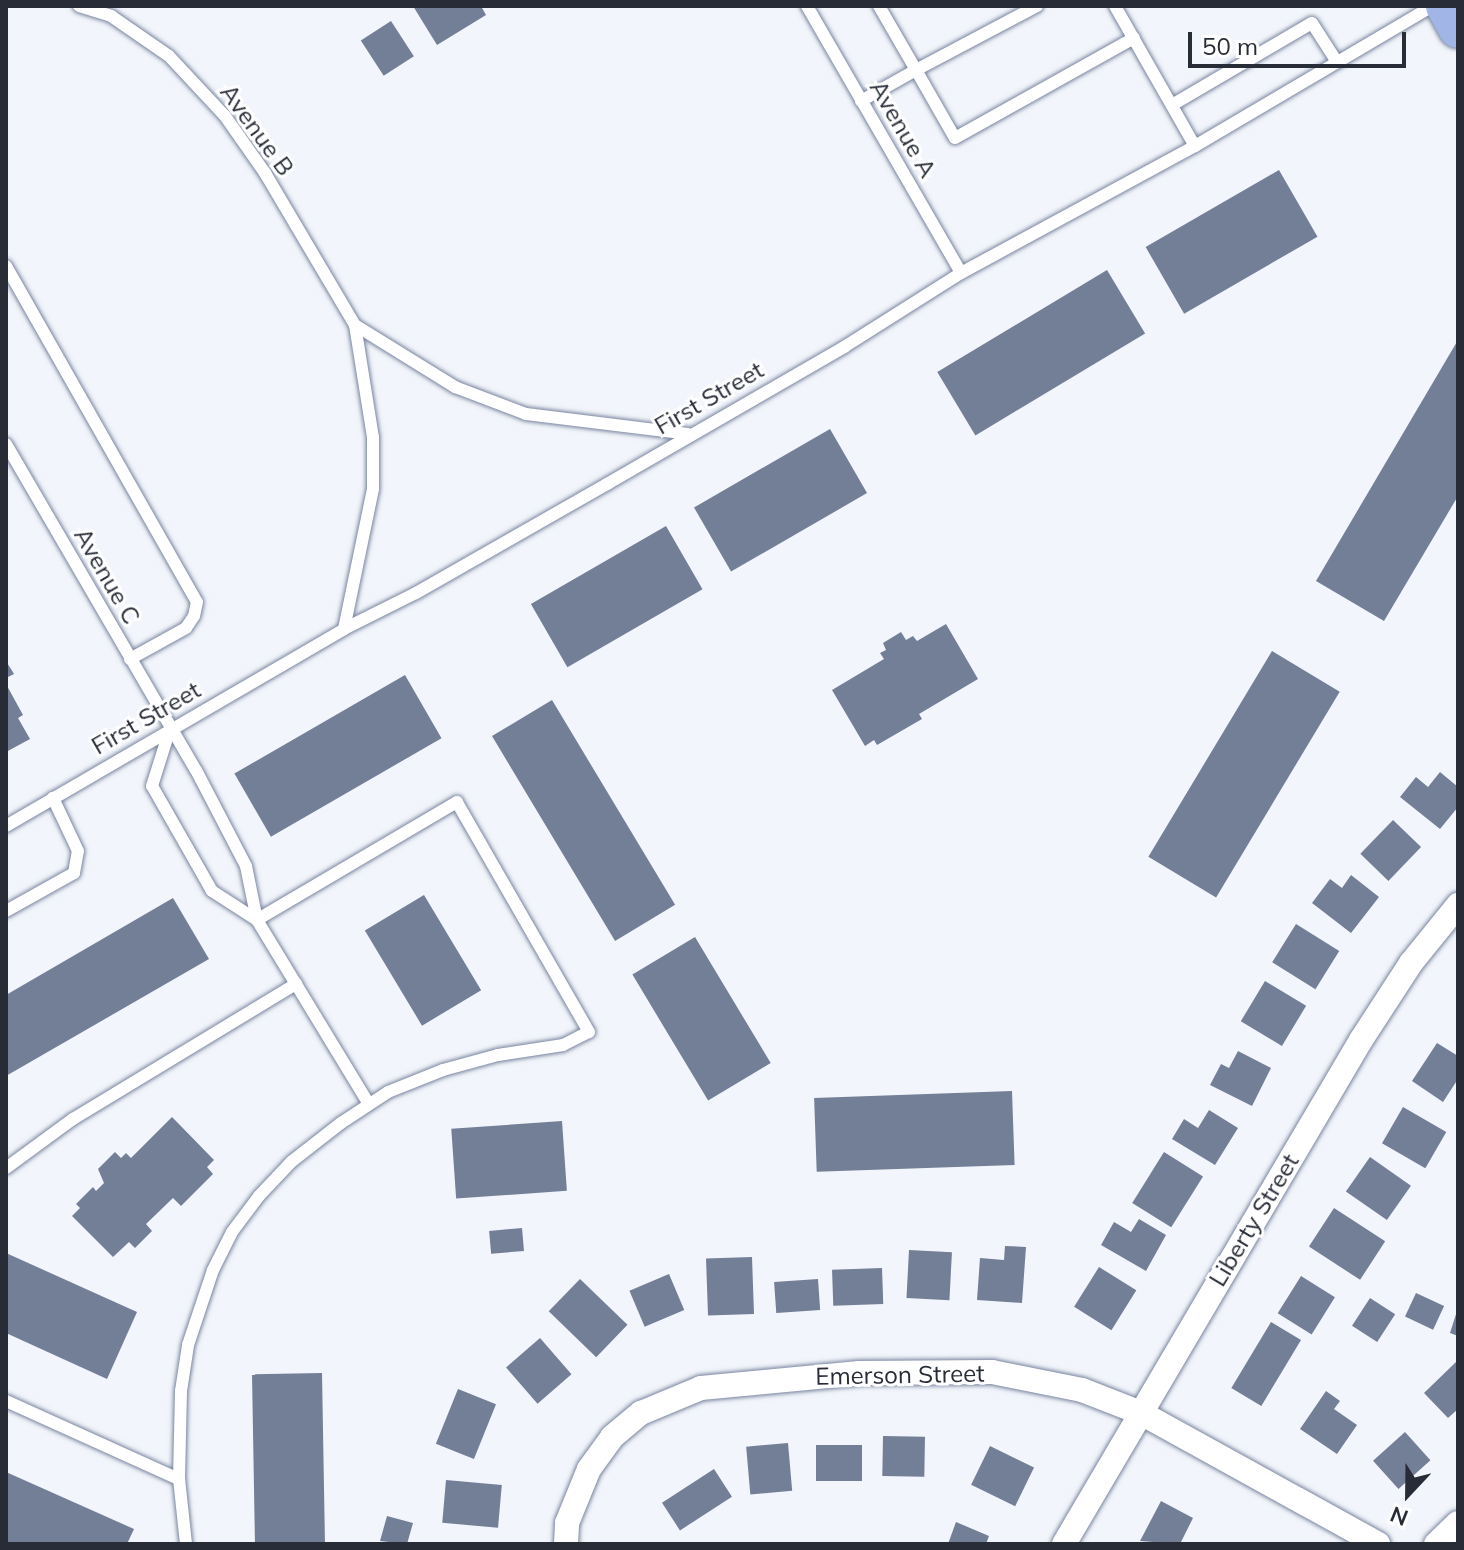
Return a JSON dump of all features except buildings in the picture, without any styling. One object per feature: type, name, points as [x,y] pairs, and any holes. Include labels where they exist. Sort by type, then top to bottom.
[{"type":"main road","points":[[1445,6],[1458,29]]},
{"type":"street","name":"Liberty Street","points":[[1064,1544],[1361,1040],[1411,963],[1458,905]]},
{"type":"street","name":"Emerson Street","points":[[566,1544],[567,1523],[589,1469],[612,1437],[641,1413],[701,1388],[859,1373],[992,1372],[1082,1390],[1141,1413],[1378,1544]]},
{"type":"street","points":[[1436,1544],[1458,1523]]},
{"type":"lane","name":"Avenue B","points":[[79,6],[111,16],[169,56],[225,116],[265,173],[355,325],[373,437],[373,489],[344,629]]},
{"type":"lane","name":"Avenue A","points":[[807,6],[961,273]]},
{"type":"lane","points":[[879,6],[955,138],[1134,38]]},
{"type":"lane","points":[[861,101],[1037,6]]},
{"type":"lane","points":[[1115,6],[1195,146]]},
{"type":"lane","name":"First Street","points":[[6,826],[344,629],[416,593],[844,347],[961,273],[1195,146],[1433,6]]},
{"type":"lane","points":[[1172,105],[1312,23],[1337,62]]},
{"type":"lane","points":[[6,266],[197,602],[186,628],[130,659]]},
{"type":"lane","name":"Avenue B","points":[[355,325],[455,387],[526,414],[688,434]]},
{"type":"lane","name":"Avenue C","points":[[6,444],[196,770],[246,866],[257,920]]},
{"type":"lane","points":[[170,729],[152,786],[212,891],[257,920],[369,1104]]},
{"type":"lane","points":[[6,911],[74,873],[78,851],[53,798]]},
{"type":"lane","points":[[186,1544],[179,1479],[181,1391],[188,1345],[198,1309],[219,1257],[232,1232],[259,1196],[291,1162],[388,1092],[443,1070],[498,1055],[563,1045],[589,1032],[457,802],[257,920]]},
{"type":"lane","points":[[6,1168],[73,1119],[296,984]]},
{"type":"lane","points":[[6,1401],[179,1479]]}]
